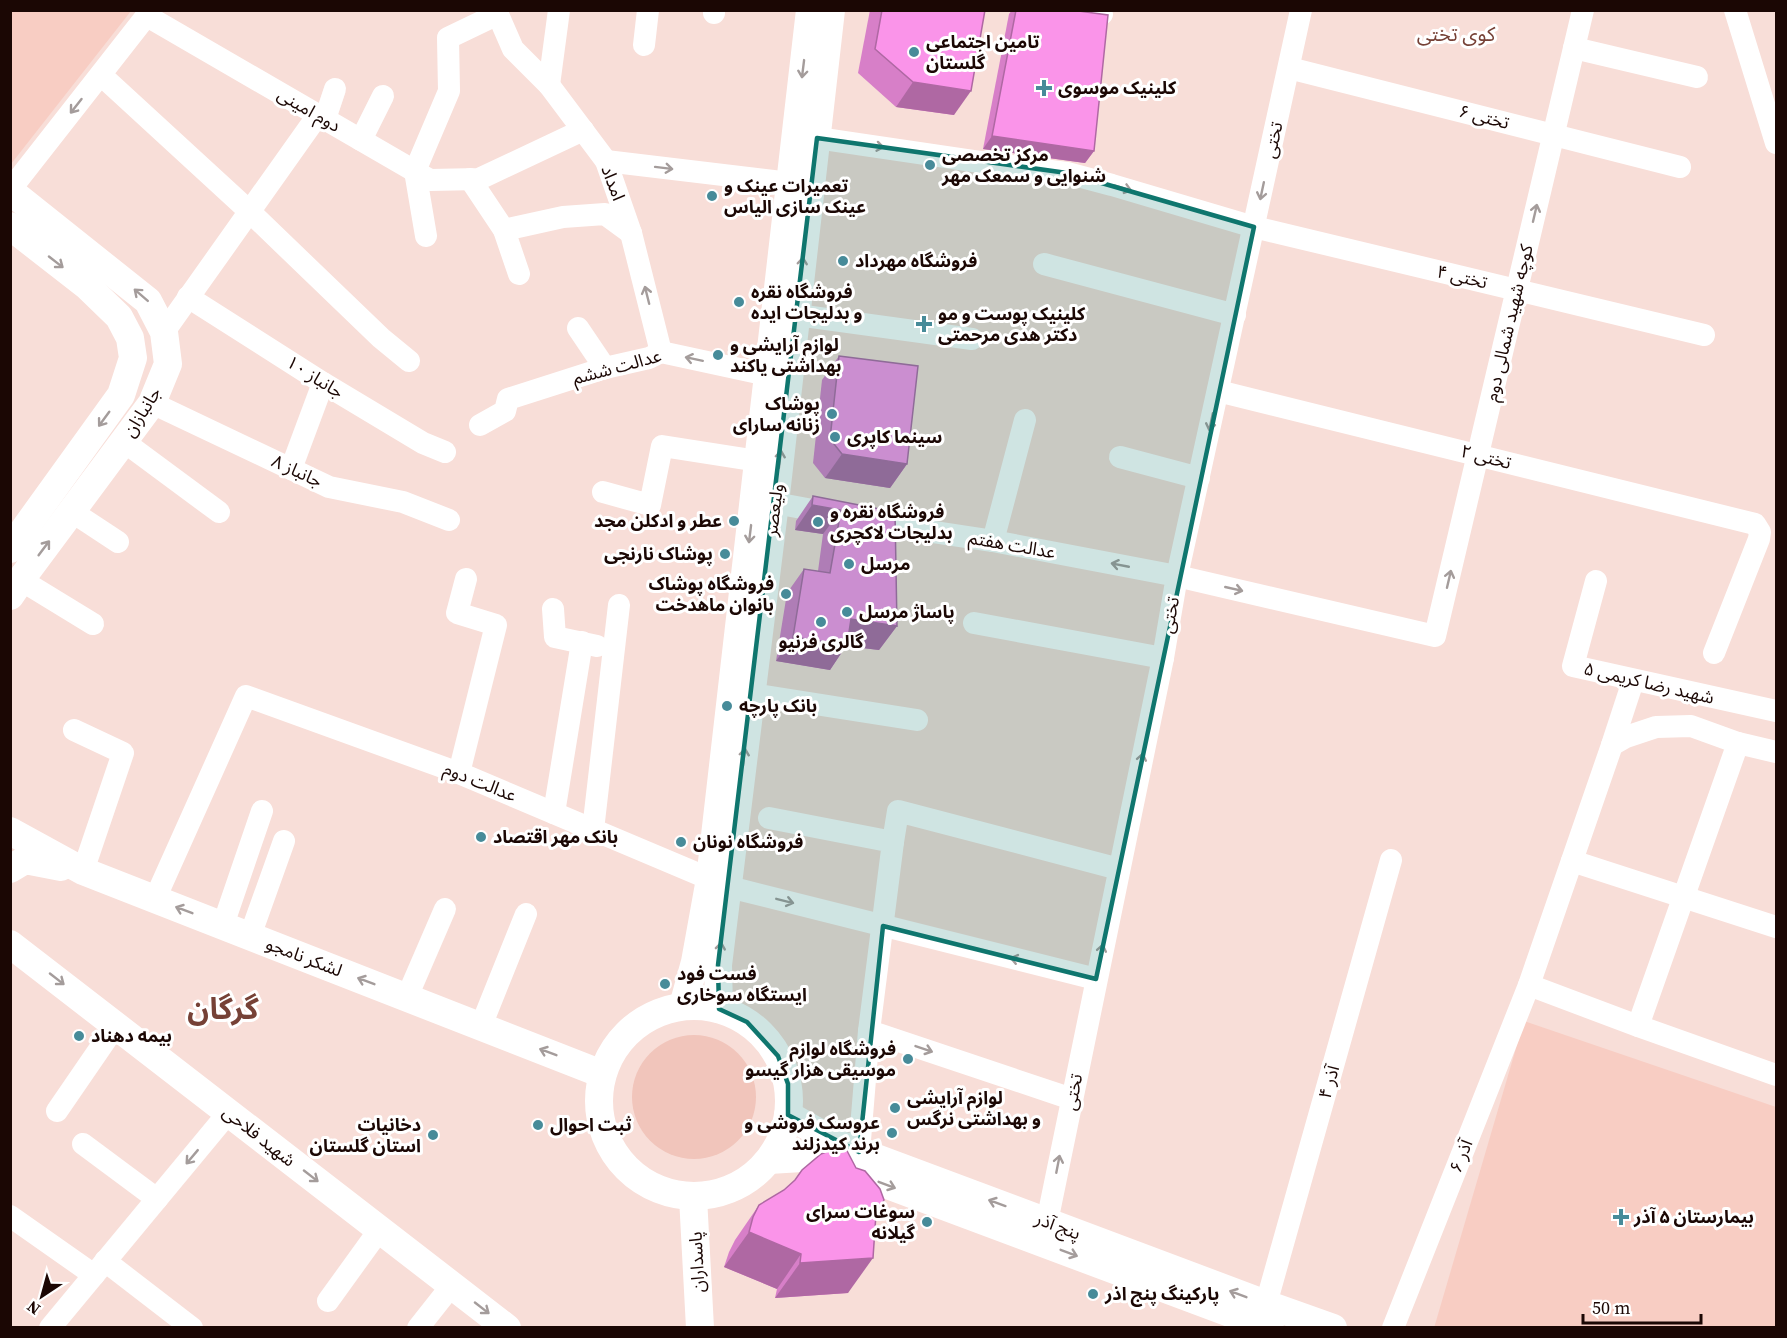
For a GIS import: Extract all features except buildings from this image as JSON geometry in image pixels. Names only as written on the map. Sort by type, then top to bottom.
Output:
[{"type":"main road","name":"ولیعصر","points":[[719,1009],[719,883],[758,461],[810,10]]},
{"type":"main road","name":"ولیعصر","points":[[683,1006],[719,883],[752,694],[831,10]]},
{"type":"main road","name":"جانبازان","points":[[10,191],[148,301],[164,332],[168,364],[152,403],[16,588]]},
{"type":"main road","name":"جانبازان","points":[[10,226],[87,286],[118,316],[130,338],[133,358],[121,395],[10,549]]},
{"type":"main road","name":"لشکر نامجو","points":[[10,831],[83,871],[594,1070]]},
{"type":"main road","points":[[10,869],[25,860],[83,871]]},
{"type":"main road","name":"شهید فلاحی","points":[[10,944],[506,1327]]},
{"type":"main road","points":[[696,1005],[719,1009],[747,1022],[759,1032],[778,1056],[788,1084],[789,1115],[785,1131],[770,1160],[748,1180],[693,1202],[647,1184],[634,1175],[612,1151],[603,1129],[598,1105],[599,1089],[594,1070],[637,1024],[659,1012],[696,1005]]},
{"type":"main road","name":"پنج آذر","points":[[789,1115],[839,1144],[1047,1222],[1268,1316],[1333,1328]]},
{"type":"main road","name":"پنج آذر","points":[[770,1160],[802,1158],[831,1164],[1224,1319],[1268,1316]]},
{"type":"main road","name":"پاسداران","points":[[693,1202],[700,1328]]},
{"type":"street","points":[[549,85],[559,10]]},
{"type":"street","points":[[644,45],[648,10]]},
{"type":"street","points":[[1064,10],[1102,14]]},
{"type":"street","name":"تختی","points":[[1047,1222],[1178,576],[1301,10]]},
{"type":"street","name":"کوچه شهید شمالی دوم","points":[[1436,636],[1583,10]]},
{"type":"street","points":[[1735,10],[1776,142]]},
{"type":"street","points":[[426,236],[415,171],[449,92],[448,38],[497,12]]},
{"type":"street","name":"امداد","points":[[497,12],[513,49],[549,85],[606,162],[631,233],[661,352]]},
{"type":"street","points":[[10,191],[149,13]]},
{"type":"street","name":"دوم امینی","points":[[149,13],[430,180],[474,179]]},
{"type":"street","points":[[1574,48],[1697,77]]},
{"type":"street","name":"تختی ۶","points":[[1289,68],[1680,167]]},
{"type":"street","points":[[101,75],[249,211],[381,338],[409,361]]},
{"type":"street","points":[[164,332],[249,211],[322,117],[335,89]]},
{"type":"street","points":[[361,140],[383,96]]},
{"type":"street","points":[[519,274],[504,230],[474,179],[583,130]]},
{"type":"street","name":"تختی ۴","points":[[817,138],[1066,173],[1254,227],[1704,335]]},
{"type":"street","points":[[606,162],[790,183]]},
{"type":"street","points":[[504,230],[563,217],[605,214],[631,233]]},
{"type":"street","points":[[1044,264],[1235,315]]},
{"type":"street","name":"۱۰ جانباز","points":[[188,297],[323,383],[423,443],[445,452]]},
{"type":"street","points":[[797,315],[972,339]]},
{"type":"street","points":[[578,328],[605,368]]},
{"type":"street","name":"عدالت ششم","points":[[480,424],[505,411],[508,399],[605,368],[649,358],[661,352],[768,375]]},
{"type":"street","points":[[291,469],[323,383]]},
{"type":"street","name":"تختی ۲","points":[[1218,391],[1755,524],[1760,532],[1759,539],[1714,653]]},
{"type":"street","name":"جانباز ۸","points":[[152,403],[329,486],[403,502],[449,520]]},
{"type":"street","points":[[993,541],[1025,420]]},
{"type":"street","points":[[123,441],[219,512]]},
{"type":"street","points":[[603,492],[650,505],[662,446],[758,461]]},
{"type":"street","points":[[1120,457],[1199,478]]},
{"type":"street","name":"عدالت هفتم","points":[[775,502],[1178,576],[1436,636]]},
{"type":"street","points":[[71,511],[118,542]]},
{"type":"street","points":[[459,773],[496,624],[457,613],[466,579]]},
{"type":"street","name":"شهید رضا کریمی ۵","points":[[1596,581],[1573,666],[1776,711]]},
{"type":"street","points":[[16,588],[93,624]]},
{"type":"street","points":[[593,830],[619,605]]},
{"type":"street","points":[[553,609],[555,637],[614,649]]},
{"type":"street","points":[[975,623],[1163,658]]},
{"type":"street","points":[[554,813],[582,642]]},
{"type":"street","name":"آذر ۶","points":[[1393,1328],[1529,985],[1633,681]]},
{"type":"street","points":[[752,694],[917,720]]},
{"type":"street","name":"عدالت دوم","points":[[155,899],[246,696],[459,773],[719,883],[1096,979]]},
{"type":"street","points":[[1612,745],[1626,736],[1656,727],[1691,726],[1738,743],[1776,752]]},
{"type":"street","points":[[74,730],[123,753],[83,871]]},
{"type":"street","points":[[1638,1026],[1738,743]]},
{"type":"street","points":[[223,925],[262,811]]},
{"type":"street","points":[[859,1152],[869,1031],[898,811],[1119,869]]},
{"type":"street","points":[[769,818],[893,842]]},
{"type":"street","points":[[250,936],[284,841]]},
{"type":"street","name":"آذر ۴","points":[[1268,1316],[1391,860]]},
{"type":"street","points":[[1572,861],[1776,927]]},
{"type":"street","points":[[407,997],[445,909]]},
{"type":"street","points":[[481,1026],[526,914]]},
{"type":"street","points":[[1529,985],[1776,1075]]},
{"type":"street","points":[[57,1111],[116,1025]]},
{"type":"street","points":[[869,1031],[1072,1099]]},
{"type":"street","points":[[50,1328],[229,1112]]},
{"type":"street","points":[[83,1144],[157,1199]]},
{"type":"street","points":[[10,1216],[100,1268],[192,1328]]},
{"type":"street","points":[[328,1301],[380,1229]]},
{"type":"street","points":[[418,1328],[452,1285]]},
{"type":"highlighted area","points":[[817,138],[1067,173],[1254,227],[1096,979],[883,926],[859,1152],[788,1115],[788,1084],[778,1056],[747,1022],[719,1009],[718,965]]},
{"type":"shaded area","points":[[10,11],[131,11],[11,164]]},
{"type":"shaded area","name":"بیمارستان ۵ آذر","points":[[1524,1021],[1776,1107],[1776,1327],[1434,1328]]},
{"type":"shaded area","points":[[694,1035],[718,1040],[738,1053],[751,1073],[756,1097],[751,1121],[738,1141],[718,1154],[694,1159],[670,1154],[650,1141],[637,1121],[632,1097],[637,1073],[650,1053],[670,1040]]},
{"type":"place","name":"تامین اجتماعی گلستان","points":[[914,52]]},
{"type":"place","name":"کلینیک موسوی","points":[[1044,88]]},
{"type":"place","name":"مرکز تخصصی شنوایی و سمعک مهر","points":[[930,165]]},
{"type":"place","name":"تعمیرات عینک و عینک سازی الیاس","points":[[712,196]]},
{"type":"place","name":"فروشگاه مهرداد","points":[[843,261]]},
{"type":"place","name":"فروشگاه نقره و بدلیجات ایده","points":[[739,302]]},
{"type":"place","name":"کلینیک پوست و مو دکتر هدی مرحمتی","points":[[924,324]]},
{"type":"place","name":"لوازم آرایشی و بهداشتی یاکند","points":[[718,355]]},
{"type":"place","name":"پوشاک زنانه سارای","points":[[832,414]]},
{"type":"place","name":"سینما کاپری","points":[[835,437]]},
{"type":"place","name":"عطر و ادکلن مجد","points":[[734,521]]},
{"type":"place","name":"فروشگاه نقره و بدلیجات لاکچری","points":[[818,522]]},
{"type":"place","name":"پوشاک نارنجی","points":[[725,554]]},
{"type":"place","name":"مرسل","points":[[849,564]]},
{"type":"place","name":"فروشگاه پوشاک بانوان ماهدخت","points":[[786,594]]},
{"type":"place","name":"پاساژ مرسل","points":[[847,612]]},
{"type":"place","name":"گالری فرنیو","points":[[821,622]]},
{"type":"place","name":"بانک پارچه","points":[[727,706]]},
{"type":"place","name":"بانک مهر اقتصاد","points":[[481,837]]},
{"type":"place","name":"فروشگاه نونان","points":[[681,842]]},
{"type":"place","name":"فست فود ایستگاه سوخاری","points":[[665,984]]},
{"type":"place","name":"بیمه دهناد","points":[[79,1036]]},
{"type":"place","name":"فروشگاه لوازم موسیقی هزار گیسو","points":[[908,1059]]},
{"type":"place","name":"لوازم آرایشی و بهداشتی نرگس","points":[[895,1108]]},
{"type":"place","name":"ثبت احوال","points":[[538,1125]]},
{"type":"place","name":"عروسک فروشی و برند کیدزلند","points":[[892,1133]]},
{"type":"place","name":"دخانیات استان گلستان","points":[[433,1135]]},
{"type":"place","name":"بیمارستان ۵ آذر","points":[[1621,1217]]},
{"type":"place","name":"سوغات سرای گیلانه","points":[[927,1222]]},
{"type":"place","name":"پارکینگ پنج اذر","points":[[1093,1294]]},
{"type":"district","name":"کوی تختی","points":[[1456,34]]},
{"type":"district","name":"گرگان","points":[[223,1009]]}]
